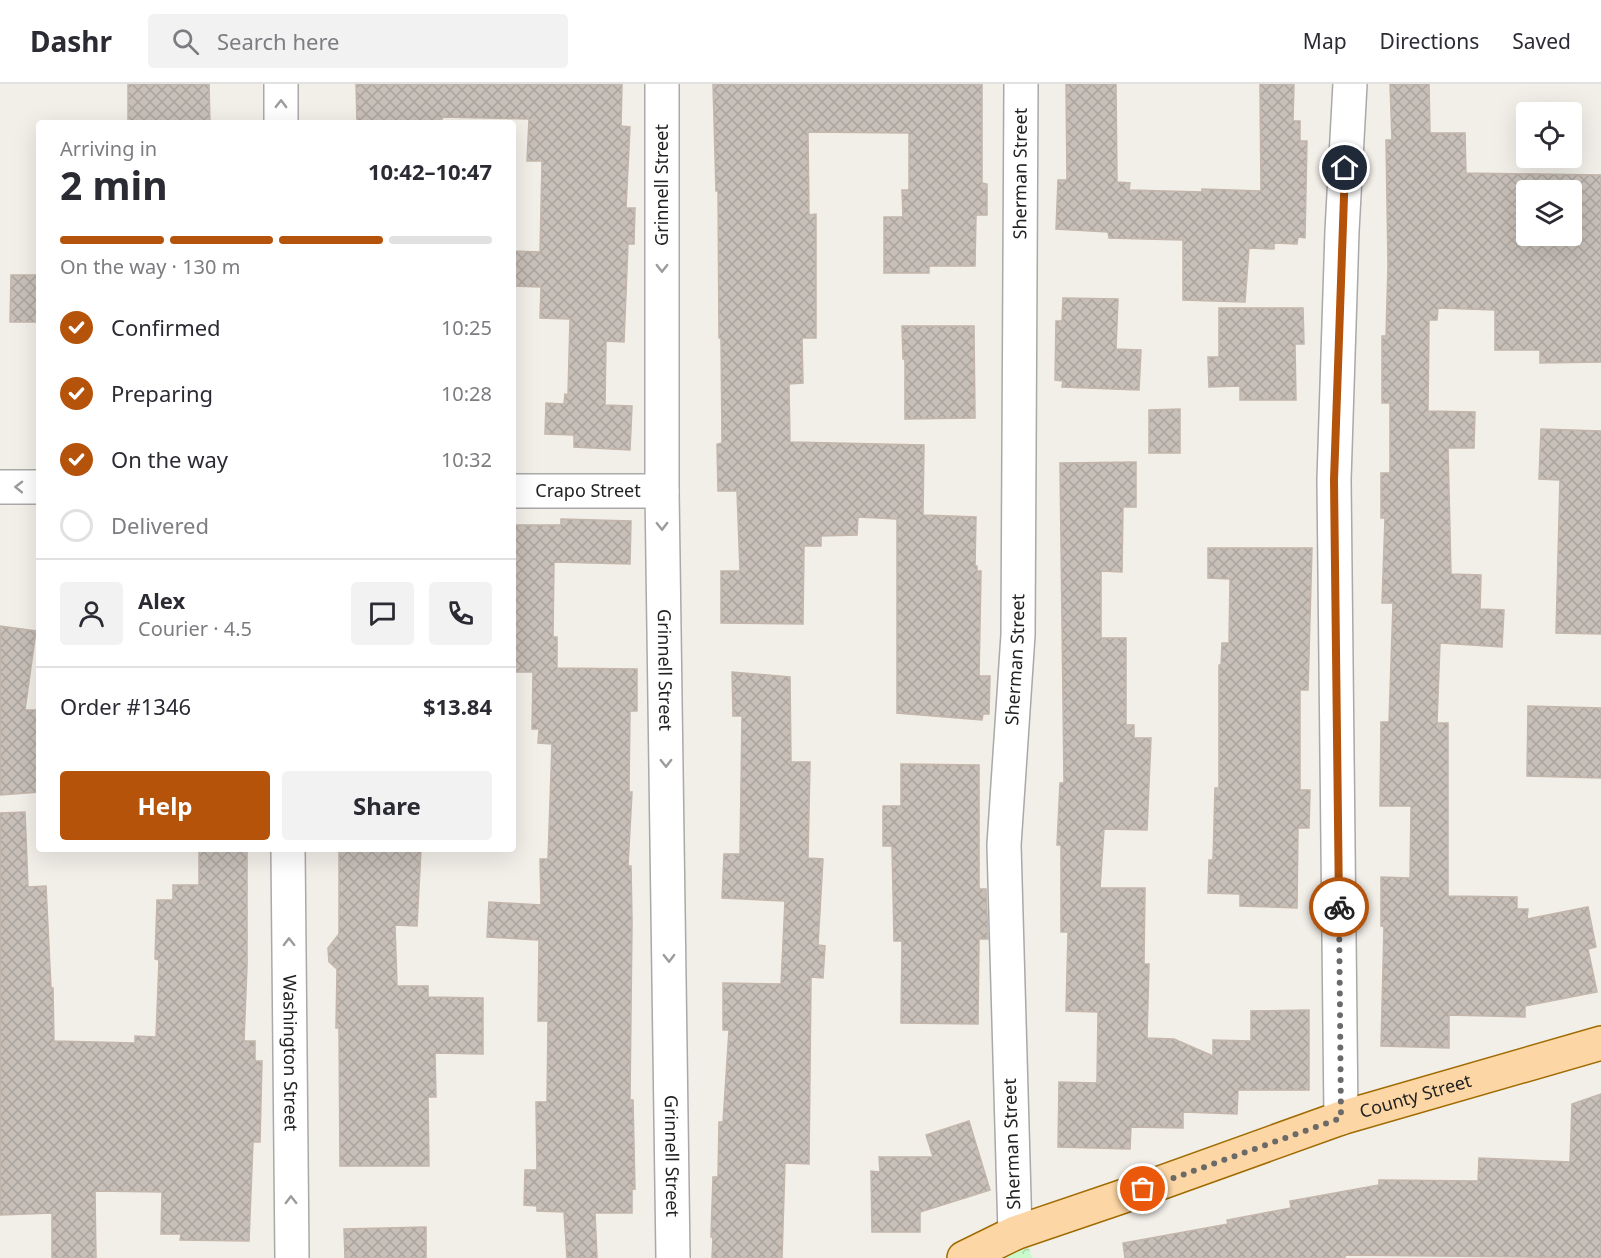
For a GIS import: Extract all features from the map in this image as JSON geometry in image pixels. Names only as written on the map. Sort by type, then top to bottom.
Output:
[{"type":"main road","name":"County Street","points":[[964,1258],[1014,1233],[1341,1118],[1601,1043]]},
{"type":"street","points":[[280,120],[281,84]]},
{"type":"street","name":"Grinnell Street","points":[[662,84],[662,491],[673,1258]]},
{"type":"street","name":"Sherman Street","points":[[1014,1233],[1004,845],[1018,635],[1021,84]]},
{"type":"street","points":[[1341,1118],[1334,480],[1342,231],[1350,84]]},
{"type":"street","points":[[0,487],[36,487]]},
{"type":"street","name":"Crapo Street","points":[[516,491],[662,491]]},
{"type":"street","name":"Washington Street","points":[[288,852],[292,1258]]},
{"type":"green space","points":[[1027,1241],[1032,1258],[994,1258]]},
{"type":"building","points":[[128,84],[209,84],[210,120],[128,120]]},
{"type":"building","points":[[356,84],[622,84],[621,126],[630,127],[626,208],[635,208],[634,244],[628,244],[624,342],[606,341],[605,405],[632,406],[630,450],[574,447],[574,435],[545,434],[546,403],[564,404],[565,394],[568,395],[570,319],[540,318],[541,287],[516,286],[516,251],[540,252],[542,161],[527,161],[529,119],[442,117],[442,120],[357,120]]},
{"type":"building","points":[[713,84],[982,84],[982,183],[987,184],[987,215],[976,215],[975,266],[929,266],[929,273],[884,273],[884,217],[903,217],[902,190],[909,190],[909,133],[808,132],[809,215],[816,214],[816,338],[802,338],[803,383],[789,384],[790,442],[924,445],[923,515],[976,517],[975,566],[977,566],[977,571],[981,571],[979,676],[990,676],[989,714],[983,714],[982,720],[897,713],[897,519],[858,517],[857,535],[821,536],[821,546],[804,546],[803,624],[721,623],[721,571],[740,571],[737,491],[718,491],[717,444],[722,443],[721,338],[719,338],[718,191],[716,191]]},
{"type":"building","points":[[1066,84],[1116,84],[1117,182],[1130,183],[1129,190],[1202,192],[1202,189],[1261,191],[1260,84],[1294,84],[1293,121],[1300,121],[1300,141],[1307,141],[1305,238],[1298,237],[1297,244],[1274,243],[1274,249],[1249,248],[1245,302],[1183,300],[1183,240],[1109,238],[1108,232],[1056,229],[1058,180],[1067,180]]},
{"type":"building","points":[[1390,84],[1429,84],[1430,133],[1465,133],[1466,173],[1601,175],[1601,362],[1540,363],[1540,350],[1495,350],[1495,310],[1438,308],[1437,320],[1429,320],[1428,411],[1475,412],[1474,448],[1448,448],[1451,574],[1481,575],[1480,609],[1504,610],[1502,647],[1440,643],[1437,723],[1448,723],[1448,896],[1517,897],[1517,909],[1528,909],[1527,919],[1588,907],[1596,947],[1588,949],[1597,992],[1525,1006],[1525,1017],[1449,1015],[1449,1048],[1381,1046],[1384,927],[1381,926],[1381,877],[1410,878],[1411,806],[1380,806],[1381,722],[1389,722],[1393,603],[1382,603],[1385,518],[1381,518],[1381,473],[1390,473],[1390,403],[1382,403],[1382,336],[1386,336],[1388,265],[1386,140],[1392,140]]},
{"type":"building","points":[[11,275],[36,275],[36,322],[10,322]]},
{"type":"building","points":[[1063,298],[1118,299],[1116,349],[1141,350],[1139,390],[1062,387],[1063,381],[1055,380],[1056,321],[1062,321]]},
{"type":"building","points":[[1219,308],[1303,308],[1304,344],[1295,344],[1296,400],[1240,400],[1240,386],[1209,387],[1208,357],[1219,357]]},
{"type":"building","points":[[902,326],[974,326],[975,418],[905,419],[905,359],[903,359]]},
{"type":"building","points":[[1180,409],[1180,453],[1149,453],[1149,410]]},
{"type":"building","points":[[1541,429],[1601,431],[1601,634],[1556,633],[1560,480],[1539,479]]},
{"type":"building","points":[[1136,462],[1136,507],[1123,507],[1122,572],[1101,571],[1101,638],[1126,638],[1126,725],[1134,725],[1134,738],[1151,738],[1147,830],[1104,829],[1100,888],[1145,888],[1144,964],[1149,964],[1147,1038],[1174,1039],[1213,1056],[1213,1040],[1251,1041],[1251,1011],[1309,1010],[1309,1090],[1238,1090],[1237,1114],[1183,1112],[1183,1128],[1131,1127],[1130,1149],[1058,1147],[1059,1082],[1097,1083],[1098,1012],[1066,1011],[1068,932],[1061,932],[1061,845],[1057,845],[1060,783],[1064,783],[1060,463]]},
{"type":"building","points":[[561,519],[631,521],[630,564],[554,562],[553,637],[557,637],[557,668],[637,669],[637,711],[630,711],[629,792],[632,792],[628,866],[631,866],[632,922],[630,1100],[633,1100],[635,1189],[632,1188],[632,1213],[595,1213],[597,1258],[567,1258],[564,1212],[537,1211],[537,1206],[524,1205],[525,1170],[537,1170],[536,1102],[547,1102],[548,1021],[538,1021],[539,940],[487,937],[489,902],[541,905],[540,859],[548,859],[552,744],[538,743],[539,729],[532,729],[533,672],[516,672],[516,525],[561,525]]},
{"type":"building","points":[[1208,548],[1312,548],[1308,690],[1300,690],[1300,790],[1310,790],[1309,828],[1298,828],[1297,908],[1240,906],[1240,894],[1208,893],[1209,860],[1213,860],[1215,788],[1219,788],[1219,665],[1221,665],[1222,643],[1229,643],[1230,579],[1208,578]]},
{"type":"building","points":[[0,626],[36,631],[25,710],[36,710],[36,792],[0,795]]},
{"type":"building","points":[[732,672],[790,677],[791,762],[810,762],[808,858],[823,859],[818,945],[825,946],[823,978],[811,977],[809,1164],[785,1163],[782,1258],[712,1258],[713,1177],[718,1177],[719,1122],[723,1122],[729,1030],[723,1030],[723,983],[781,984],[785,901],[722,898],[724,854],[740,854],[742,716],[733,716]]},
{"type":"building","points":[[1528,706],[1601,708],[1601,778],[1527,776]]},
{"type":"building","points":[[901,764],[979,765],[979,889],[986,889],[988,939],[979,939],[978,1024],[901,1023],[902,941],[894,941],[892,846],[883,846],[883,806],[901,806]]},
{"type":"building","points":[[25,812],[28,887],[46,886],[54,1041],[135,1043],[135,1036],[156,1037],[159,960],[155,959],[157,900],[173,900],[173,885],[199,885],[199,852],[247,852],[247,966],[244,1041],[255,1041],[255,1061],[262,1061],[260,1142],[253,1142],[249,1241],[180,1240],[181,1234],[161,1234],[162,1192],[95,1191],[96,1258],[52,1258],[52,1213],[0,1215],[0,813]]},
{"type":"building","points":[[339,852],[421,852],[417,926],[395,925],[397,986],[428,986],[428,997],[483,998],[483,1054],[435,1053],[436,1097],[428,1097],[429,1166],[340,1166],[339,1028],[336,1028],[337,969],[329,962],[328,948],[339,934]]},
{"type":"building","points":[[1601,1094],[1601,1258],[1345,1255],[1345,1258],[1125,1258],[1123,1243],[1228,1224],[1227,1220],[1291,1208],[1290,1201],[1379,1185],[1379,1180],[1478,1181],[1479,1158],[1570,1162],[1572,1104]]},
{"type":"building","points":[[969,1121],[990,1190],[920,1212],[920,1232],[872,1232],[871,1171],[880,1172],[879,1157],[933,1157],[926,1135]]},
{"type":"building","points":[[426,1227],[426,1258],[345,1258],[344,1229]]},
{"type":"way so far","points":[[1143,1189],[1341,1118],[1339,907]]},
{"type":"route","points":[[1339,907],[1334,480],[1345,168]]}]
